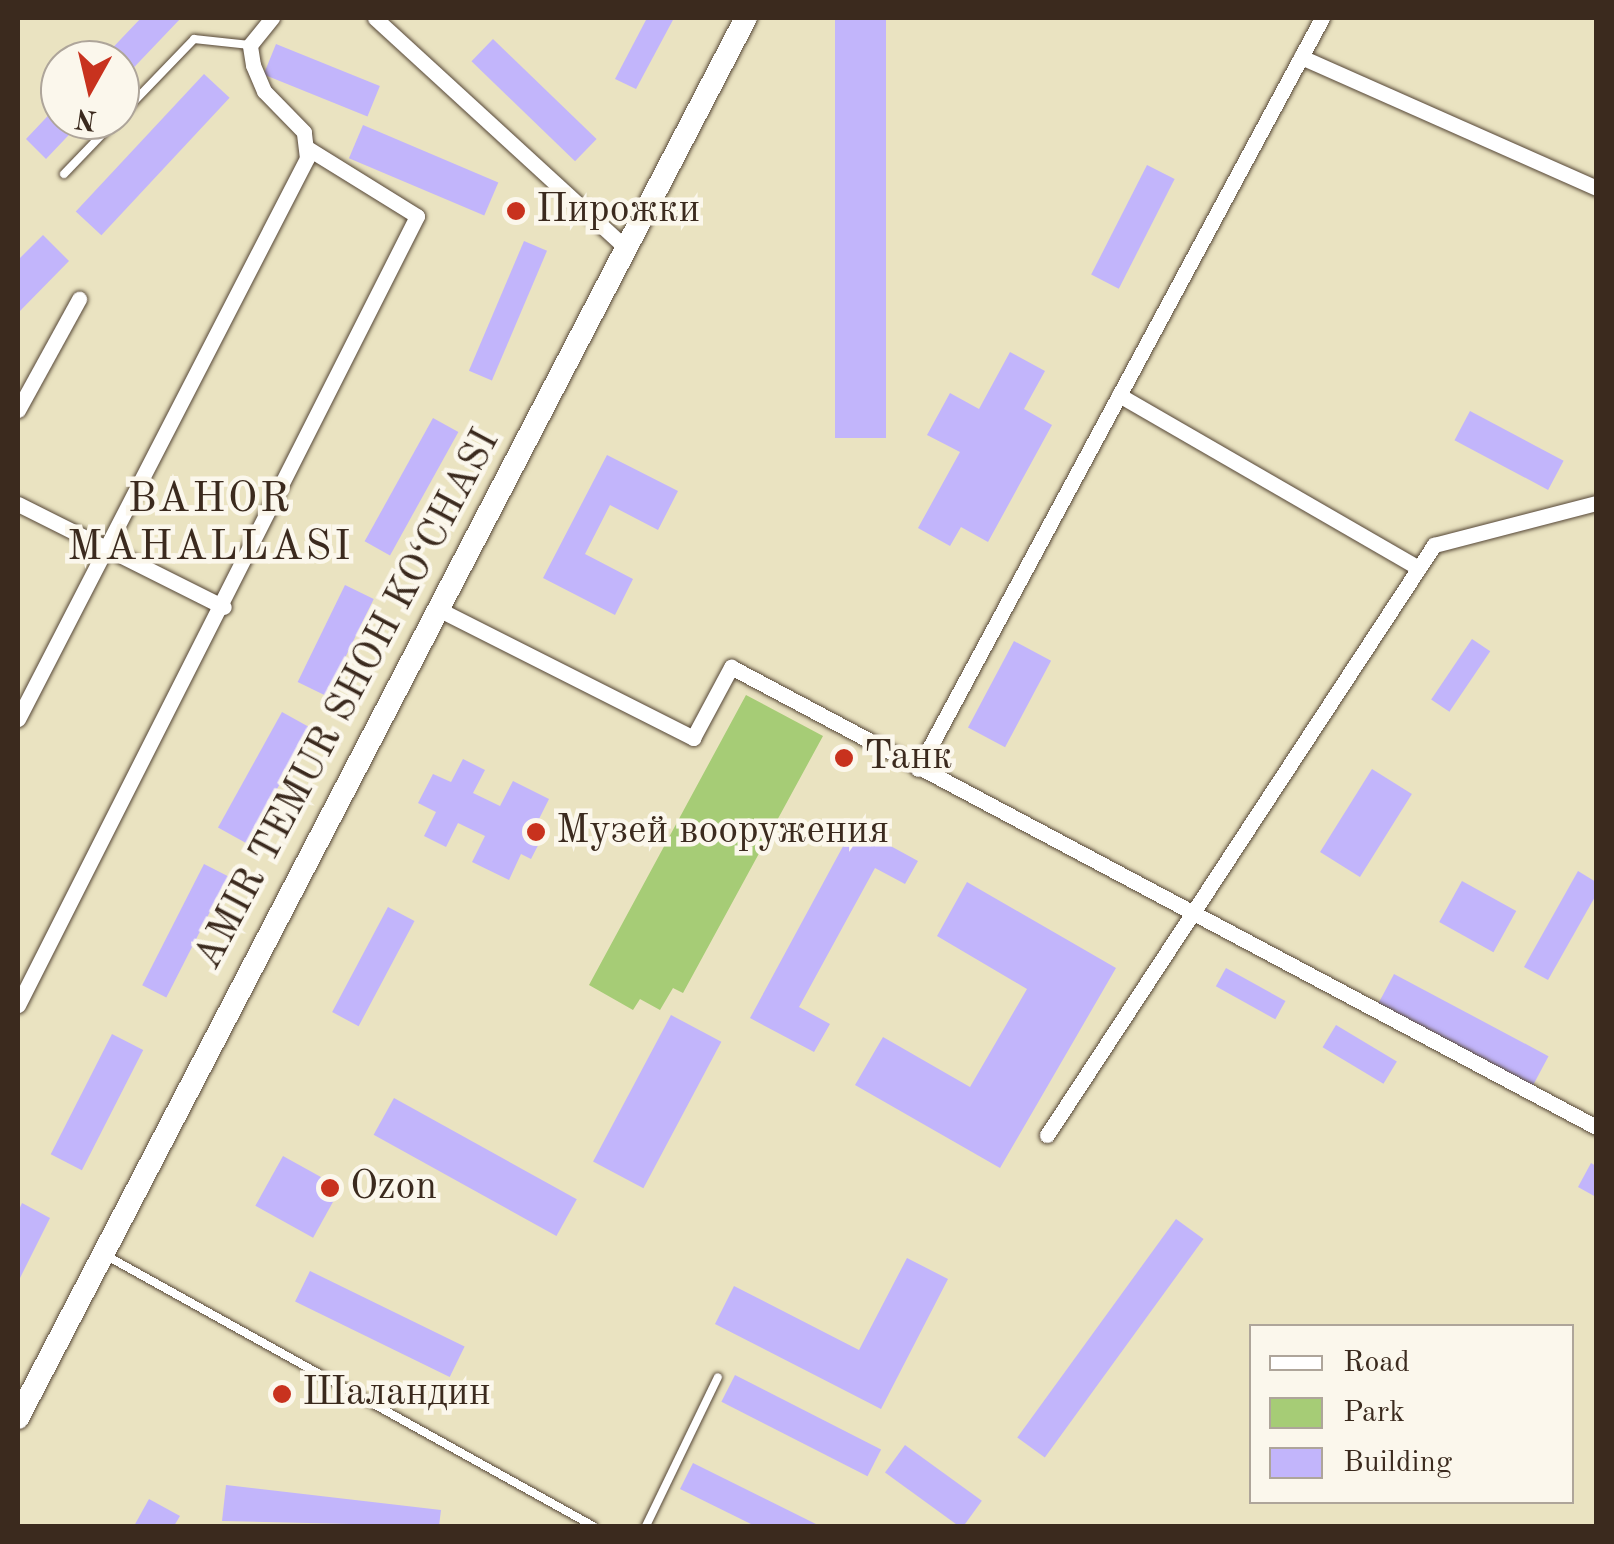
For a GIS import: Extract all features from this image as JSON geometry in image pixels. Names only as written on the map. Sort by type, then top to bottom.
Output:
[{"type":"main road","name":"AMIR TEMUR SHOH KO‘CHASI","points":[[18,1418],[24,1391],[102,1254],[746,18]]},
{"type":"street","points":[[18,1005],[224,607],[418,216],[309,149],[304,132],[264,90],[250,46],[272,18]]},
{"type":"street","points":[[375,18],[624,246]]},
{"type":"street","points":[[918,769],[1322,18]]},
{"type":"street","points":[[1301,56],[1596,188]]},
{"type":"street","points":[[18,719],[309,149]]},
{"type":"street","points":[[18,410],[79,299]]},
{"type":"street","points":[[1119,395],[1419,568]]},
{"type":"street","points":[[1046,1135],[1189,910],[1434,545],[1596,503]]},
{"type":"street","points":[[18,504],[224,607]]},
{"type":"street","points":[[440,610],[694,738],[731,666],[1596,1127]]},
{"type":"lane","points":[[140,95],[194,39],[250,46]]},
{"type":"lane","points":[[64,174],[97,140]]},
{"type":"lane","points":[[102,1254],[593,1526]]},
{"type":"lane","points":[[646,1526],[718,1377]]},
{"type":"green space","points":[[746,695],[823,736],[683,993],[673,988],[660,1010],[640,999],[633,1010],[589,985]]},
{"type":"building","points":[[141,18],[181,18],[140,61],[140,40],[120,40]]},
{"type":"building","points":[[647,18],[674,18],[636,89],[615,79]]},
{"type":"building","points":[[835,18],[886,18],[886,438],[835,438]]},
{"type":"building","points":[[493,39],[597,139],[575,161],[471,61]]},
{"type":"building","points":[[276,44],[380,86],[367,117],[264,75]]},
{"type":"building","points":[[204,74],[230,98],[101,235],[76,211]]},
{"type":"building","points":[[40,124],[40,140],[64,140],[46,159],[26,139]]},
{"type":"building","points":[[363,125],[498,182],[484,216],[349,158]]},
{"type":"building","points":[[1147,165],[1175,179],[1119,289],[1091,275]]},
{"type":"building","points":[[43,235],[69,261],[18,313],[18,260]]},
{"type":"building","points":[[524,241],[547,251],[492,381],[469,371]]},
{"type":"building","points":[[1010,352],[1045,371],[1024,409],[1052,425],[988,542],[961,527],[950,546],[918,528],[960,452],[927,435],[950,393],[979,409]]},
{"type":"building","points":[[1470,411],[1564,461],[1548,490],[1455,440]]},
{"type":"building","points":[[433,418],[458,432],[390,555],[365,541]]},
{"type":"building","points":[[607,455],[678,491],[658,530],[610,505],[585,554],[633,579],[615,615],[543,578]]},
{"type":"building","points":[[345,585],[374,599],[326,696],[298,682]]},
{"type":"building","points":[[1472,639],[1490,651],[1449,712],[1431,700]]},
{"type":"building","points":[[1014,641],[1051,661],[1005,747],[968,728]]},
{"type":"building","points":[[282,712],[311,728],[247,843],[218,827]]},
{"type":"building","points":[[463,759],[485,770],[473,793],[500,806],[513,781],[549,799],[536,825],[546,830],[531,859],[521,854],[509,880],[472,862],[485,836],[458,823],[446,847],[424,836],[436,812],[418,803],[433,774],[451,782]]},
{"type":"building","points":[[1372,769],[1412,794],[1360,877],[1320,852]]},
{"type":"building","points":[[854,826],[918,861],[905,884],[875,868],[799,1007],[830,1024],[814,1052],[750,1018]]},
{"type":"building","points":[[204,864],[228,876],[166,997],[142,985]]},
{"type":"building","points":[[1578,871],[1596,882],[1596,895],[1548,980],[1524,967]]},
{"type":"building","points":[[1462,881],[1516,911],[1493,952],[1439,922]]},
{"type":"building","points":[[967,882],[1116,968],[1000,1168],[855,1085],[883,1037],[970,1087],[1027,989],[937,936]]},
{"type":"building","points":[[388,907],[414,921],[359,1026],[332,1012]]},
{"type":"building","points":[[1226,968],[1285,1001],[1275,1019],[1216,986]]},
{"type":"building","points":[[1394,974],[1549,1056],[1532,1087],[1378,1005]]},
{"type":"building","points":[[671,1015],[721,1042],[643,1188],[593,1162]]},
{"type":"building","points":[[1336,1025],[1397,1062],[1383,1084],[1323,1047]]},
{"type":"building","points":[[112,1034],[143,1050],[82,1170],[51,1154]]},
{"type":"building","points":[[394,1098],[577,1199],[556,1236],[374,1135]]},
{"type":"building","points":[[283,1156],[341,1188],[313,1238],[255,1206]]},
{"type":"building","points":[[1591,1163],[1596,1166],[1596,1197],[1578,1187]]},
{"type":"building","points":[[22,1203],[50,1218],[18,1282],[18,1212]]},
{"type":"building","points":[[1176,1219],[1204,1239],[1045,1457],[1017,1437]]},
{"type":"building","points":[[907,1258],[948,1279],[881,1409],[715,1324],[734,1286],[859,1350]]},
{"type":"building","points":[[310,1271],[465,1346],[450,1377],[295,1302]]},
{"type":"building","points":[[735,1375],[881,1449],[868,1476],[721,1402]]},
{"type":"building","points":[[905,1445],[982,1501],[964,1526],[959,1526],[885,1473]]},
{"type":"building","points":[[693,1463],[820,1526],[755,1526],[680,1489]]},
{"type":"building","points":[[226,1485],[441,1510],[439,1526],[222,1521]]},
{"type":"building","points":[[149,1499],[180,1516],[174,1526],[134,1526]]},
{"type":"place","name":"Пирожки","points":[[516,211]]},
{"type":"place","name":"Танк","points":[[844,758]]},
{"type":"place","name":"Музей вооружения","points":[[536,832]]},
{"type":"place","name":"Ozon","points":[[330,1188]]},
{"type":"place","name":"Шаландин","points":[[282,1394]]},
{"type":"district","name":"BAHOR MAHALLASI","points":[[210,524]]}]
